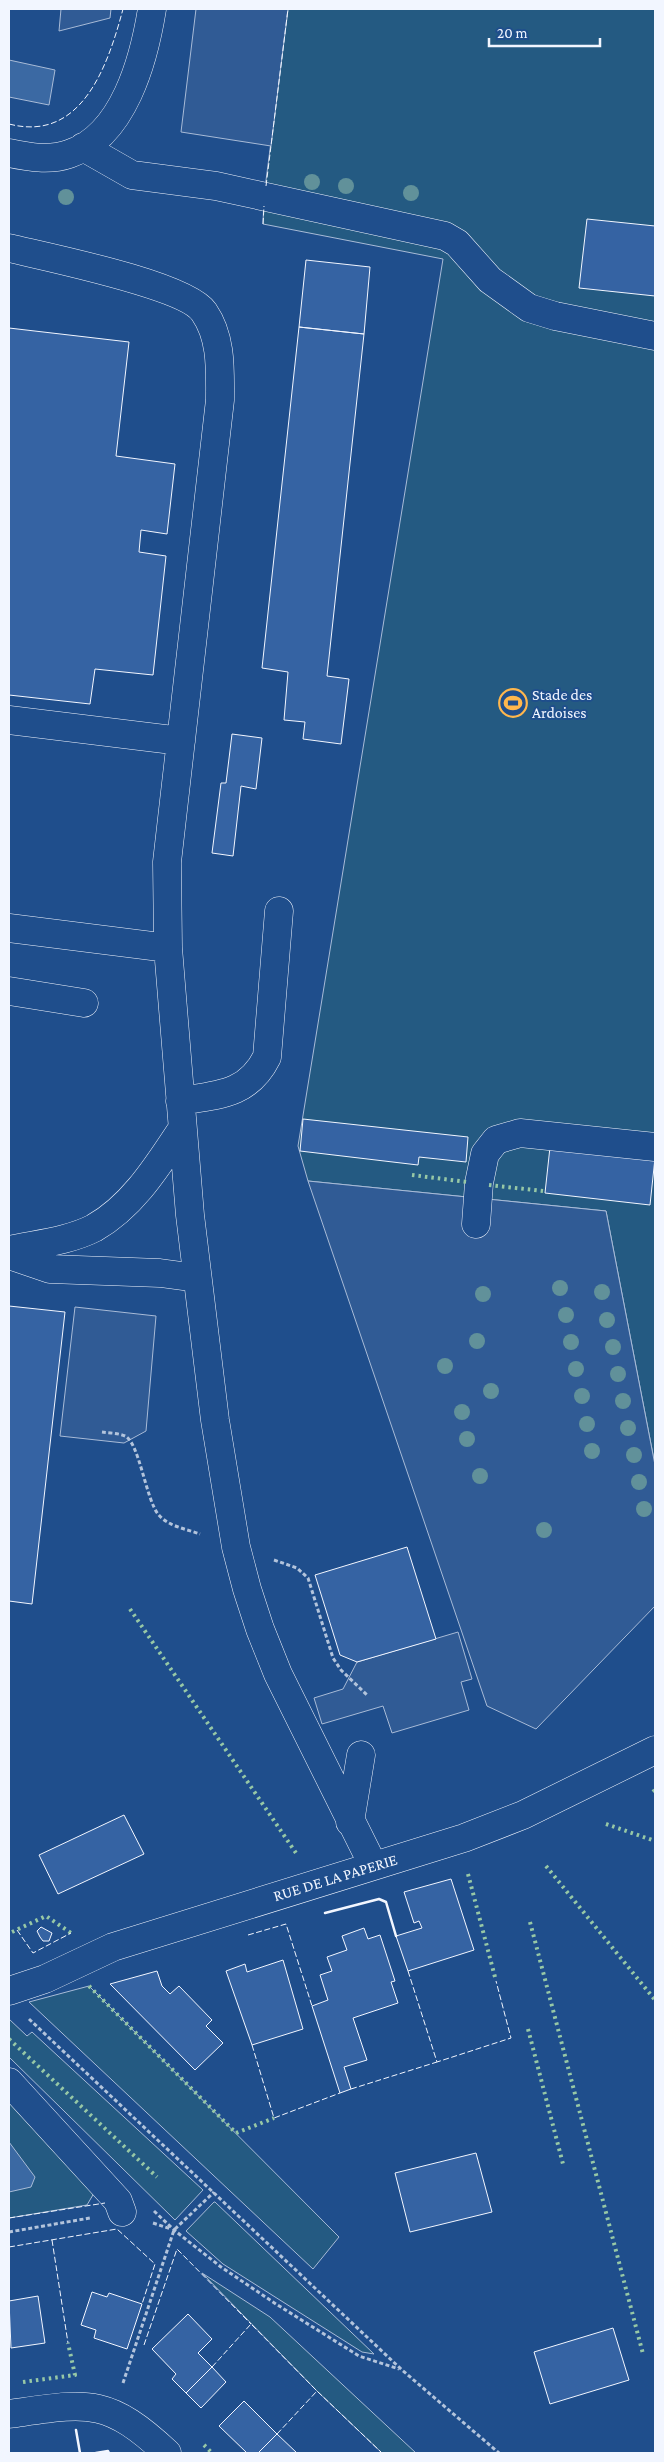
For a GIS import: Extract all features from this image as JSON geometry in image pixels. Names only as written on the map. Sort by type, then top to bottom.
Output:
[{"type":"street","points":[[9,153],[32,158],[51,158],[69,154],[90,142],[124,103],[135,80],[147,37],[152,9]]},
{"type":"street","points":[[90,142],[132,175],[226,188],[446,236],[457,243],[490,280],[529,308],[555,316],[655,336]]},
{"type":"street","points":[[9,248],[155,285],[182,296],[203,310],[215,330],[220,363],[220,400],[167,862],[168,948],[182,1129],[197,1278],[221,1455],[236,1547],[247,1589],[278,1674],[372,1865]]},
{"type":"street","points":[[9,720],[181,741]]},
{"type":"street","points":[[180,1101],[229,1092],[244,1085],[259,1073],[267,1057],[279,911]]},
{"type":"street","points":[[9,928],[168,948]]},
{"type":"street","points":[[9,991],[84,1003]]},
{"type":"street","points":[[9,1250],[72,1236],[93,1228],[109,1218],[150,1176],[182,1129]]},
{"type":"street","points":[[476,1224],[479,1183],[485,1154],[490,1146],[501,1137],[520,1133],[655,1147]]},
{"type":"street","points":[[9,1255],[50,1269],[160,1273],[197,1278]]},
{"type":"street","name":"RUE DE LA PAPERIE","points":[[9,1991],[45,1979],[113,1947],[464,1838],[523,1815],[655,1750]]},
{"type":"street","points":[[350,1822],[361,1754]]},
{"type":"street","points":[[9,2082],[118,2201],[122,2212]]},
{"type":"street","points":[[9,2414],[74,2406],[110,2411],[128,2420],[167,2453]]},
{"type":"path","points":[[37,2027],[402,2370],[498,2453]]},
{"type":"path","points":[[110,2411],[128,2374],[174,2230],[214,2192]]},
{"type":"path","points":[[174,2230],[220,2267],[359,2356],[402,2370]]},
{"type":"shaded area","points":[[61,9],[111,9],[110,18],[59,31]]},
{"type":"shaded area","points":[[196,9],[288,9],[271,146],[181,132]]},
{"type":"shaded area","name":"Stade des Ardoises","points":[[288,9],[655,9],[655,1465],[606,1211],[308,1181],[298,1146],[443,259],[263,224],[264,196]]},
{"type":"shaded area","points":[[9,60],[55,70],[49,105],[9,97]]},
{"type":"shaded area","points":[[308,1181],[606,1211],[655,1465],[655,1606],[536,1729],[487,1706]]},
{"type":"shaded area","points":[[75,1307],[156,1316],[146,1431],[124,1443],[60,1436]]},
{"type":"shaded area","points":[[458,1632],[472,1679],[461,1682],[469,1710],[392,1733],[383,1706],[322,1724],[314,1698],[343,1689],[357,1662]]},
{"type":"shaded area","points":[[89,1986],[339,2237],[313,2269],[29,2002]]},
{"type":"shaded area","points":[[9,2019],[27,2036],[32,2032],[203,2190],[175,2220],[9,2057]]},
{"type":"shaded area","points":[[9,2094],[97,2188],[87,2205],[9,2218]]},
{"type":"shaded area","points":[[9,2142],[35,2177],[31,2187],[9,2192]]},
{"type":"shaded area","points":[[214,2202],[374,2354],[362,2352],[223,2264],[186,2231]]},
{"type":"shaded area","points":[[202,2273],[270,2317],[416,2453],[382,2453],[317,2391]]},
{"type":"building","points":[[587,219],[655,226],[655,296],[579,288]]},
{"type":"building","points":[[306,260],[370,267],[364,334],[299,327]]},
{"type":"building","points":[[299,327],[364,334],[327,676],[349,679],[341,744],[303,739],[305,722],[284,720],[288,672],[262,668]]},
{"type":"building","points":[[9,328],[129,342],[116,456],[175,464],[167,534],[141,530],[139,552],[166,556],[153,675],[95,669],[90,704],[9,695]]},
{"type":"building","points":[[232,734],[262,738],[256,789],[241,786],[233,856],[212,853],[221,783],[226,783]]},
{"type":"building","points":[[303,1119],[468,1137],[466,1162],[419,1157],[418,1165],[300,1151]]},
{"type":"building","points":[[550,1147],[655,1158],[650,1205],[545,1193]]},
{"type":"building","points":[[9,1306],[65,1312],[32,1604],[9,1601]]},
{"type":"building","points":[[407,1547],[436,1639],[357,1662],[340,1655],[315,1575]]},
{"type":"building","points":[[124,1815],[144,1854],[58,1894],[39,1855]]},
{"type":"building","points":[[451,1879],[474,1950],[408,1971],[396,1936],[422,1928],[419,1921],[414,1923],[404,1892]]},
{"type":"building","points":[[41,1927],[52,1933],[49,1941],[43,1941],[40,1937],[37,1931]]},
{"type":"building","points":[[364,1928],[368,1939],[380,1935],[395,1981],[391,1982],[398,2003],[353,2018],[367,2060],[344,2067],[351,2089],[340,2093],[312,2006],[328,2000],[320,1975],[332,1971],[327,1957],[347,1950],[342,1936]]},
{"type":"building","points":[[283,1960],[303,2029],[252,2045],[226,1971],[245,1964],[247,1972]]},
{"type":"building","points":[[157,1971],[162,1986],[170,1994],[179,1986],[212,2020],[206,2026],[223,2043],[195,2070],[110,1984]]},
{"type":"building","points":[[476,2153],[492,2212],[410,2232],[395,2173]]},
{"type":"building","points":[[92,2292],[107,2297],[109,2293],[142,2304],[127,2349],[94,2338],[96,2330],[81,2325]]},
{"type":"building","points":[[38,2296],[45,2343],[11,2348],[9,2301]]},
{"type":"building","points":[[188,2314],[212,2339],[198,2353],[212,2367],[186,2393],[172,2379],[176,2374],[152,2349]]},
{"type":"building","points":[[613,2328],[629,2380],[550,2404],[534,2352]]},
{"type":"building","points":[[212,2367],[226,2382],[201,2408],[186,2393]]},
{"type":"building","points":[[244,2401],[277,2434],[258,2453],[247,2453],[219,2426]]},
{"type":"building","points":[[277,2434],[297,2453],[258,2453]]},
{"type":"hedge","points":[[412,1175],[467,1182]]},
{"type":"hedge","points":[[489,1185],[543,1191]]},
{"type":"hedge","points":[[130,1609],[298,1856]]},
{"type":"hedge","points":[[606,1824],[655,1841]]},
{"type":"hedge","points":[[546,1866],[655,2000]]},
{"type":"hedge","points":[[468,1874],[496,1981]]},
{"type":"hedge","points":[[12,1932],[46,1916],[71,1933]]},
{"type":"hedge","points":[[530,1922],[643,2354]]},
{"type":"hedge","points":[[89,1986],[236,2133],[274,2118]]},
{"type":"hedge","points":[[528,2029],[563,2164]]},
{"type":"hedge","points":[[9,2039],[157,2177]]},
{"type":"hedge","points":[[23,2382],[75,2375],[68,2343]]},
{"type":"hedge","points":[[204,2445],[212,2453]]},
{"type":"fence","points":[[9,124],[34,127],[56,122],[73,111],[88,95],[100,75],[117,31],[123,9]]},
{"type":"fence","points":[[266,186],[288,9]]},
{"type":"fence","points":[[263,224],[264,206]]},
{"type":"fence","points":[[248,1935],[286,1924],[312,2006]]},
{"type":"fence","points":[[17,1930],[33,1953],[71,1933]]},
{"type":"fence","points":[[408,1971],[437,2062],[511,2038],[496,1981]]},
{"type":"fence","points":[[252,2045],[274,2118],[340,2093]]},
{"type":"fence","points":[[351,2089],[437,2062]]},
{"type":"fence","points":[[9,2218],[105,2203]]},
{"type":"fence","points":[[9,2247],[117,2229],[155,2264],[142,2304]]},
{"type":"fence","points":[[52,2240],[68,2343]]},
{"type":"fence","points":[[144,2345],[177,2249],[251,2324]]},
{"type":"fence","points":[[212,2367],[251,2324],[317,2391]]},
{"type":"fence","points":[[277,2434],[317,2391],[382,2453]]},
{"type":"wall","points":[[325,1913],[379,1899],[386,1902],[396,1936]]},
{"type":"wall","points":[[76,2430],[80,2453]]},
{"type":"wall","points":[[96,2453],[108,2451],[109,2453]]},
{"type":"place","name":"Stade des Ardoises","points":[[513,703]]}]
